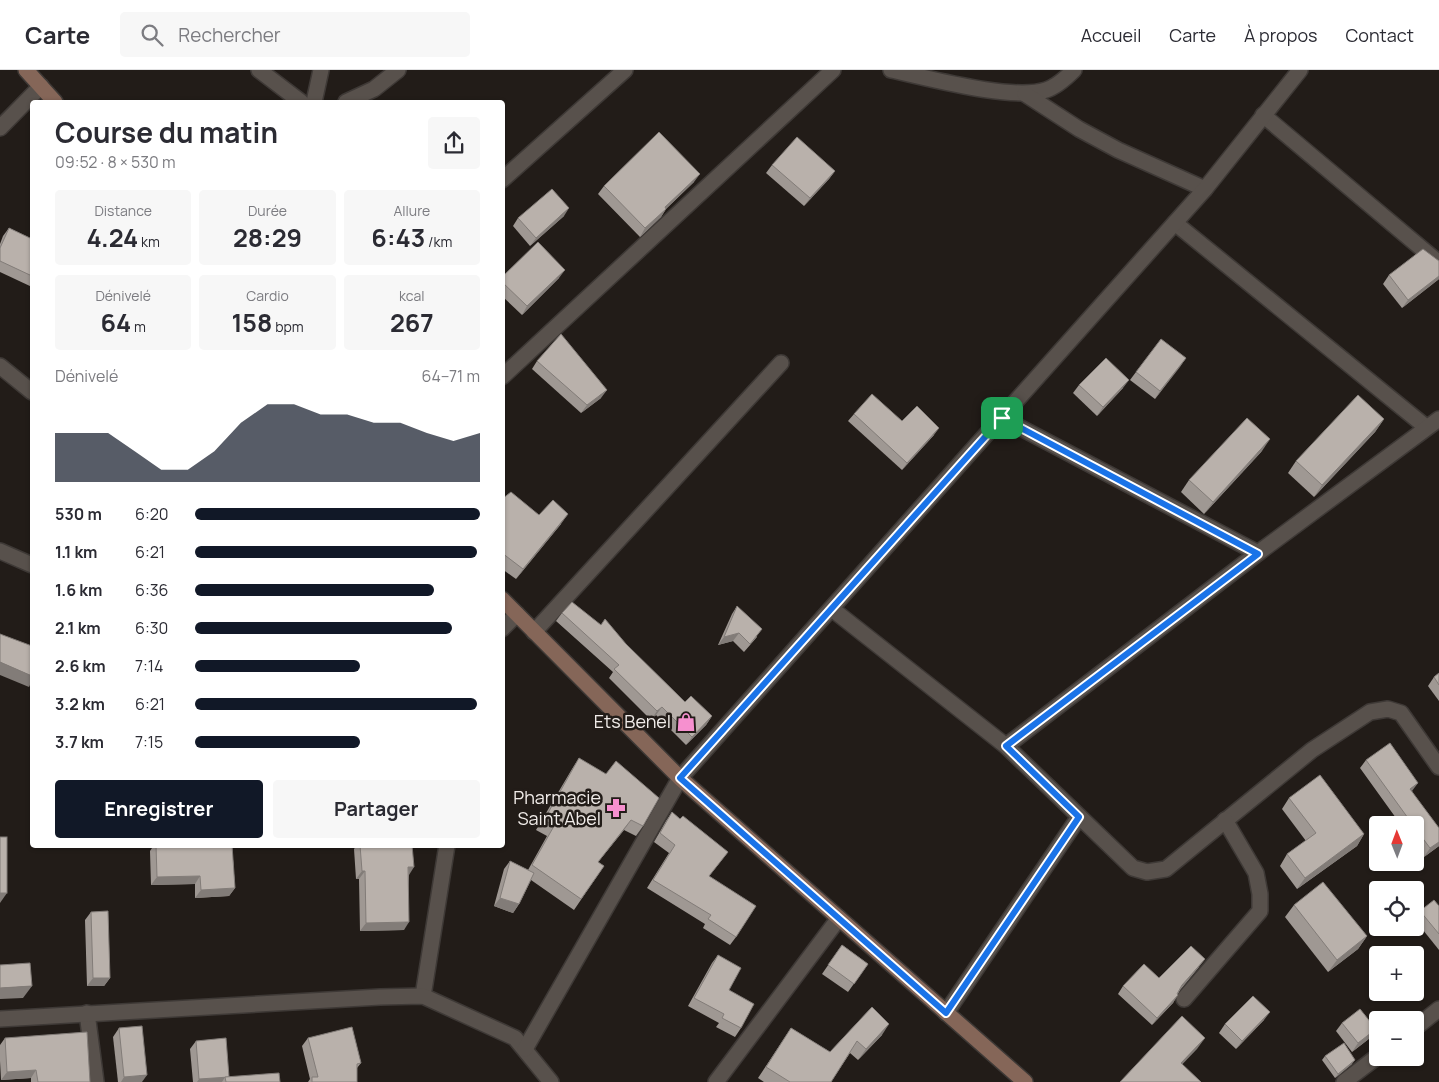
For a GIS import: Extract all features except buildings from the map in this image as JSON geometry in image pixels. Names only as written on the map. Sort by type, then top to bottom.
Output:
[{"type":"street","points":[[26,70],[53,100]]},
{"type":"street","points":[[259,70],[298,100]]},
{"type":"street","points":[[314,100],[321,70]]},
{"type":"street","points":[[350,100],[374,89],[398,70]]},
{"type":"street","points":[[505,177],[625,70]]},
{"type":"street","points":[[505,374],[833,70]]},
{"type":"street","points":[[891,70],[975,87],[1025,94],[1048,90],[1074,70]]},
{"type":"street","points":[[525,1049],[680,778],[1206,189],[1300,70]]},
{"type":"street","points":[[0,128],[41,86]]},
{"type":"street","points":[[1025,94],[1079,129],[1118,150],[1206,189]]},
{"type":"street","points":[[1263,116],[1439,263]]},
{"type":"street","points":[[1006,746],[1433,423],[1176,223]]},
{"type":"street","points":[[534,632],[780,363]]},
{"type":"street","points":[[0,366],[30,390]]},
{"type":"street","points":[[1002,418],[1258,554]]},
{"type":"street","points":[[0,551],[30,564]]},
{"type":"street","points":[[505,602],[680,778],[1025,1082]]},
{"type":"street","points":[[832,609],[1006,746],[1133,868],[1147,872],[1166,869],[1312,750],[1370,712],[1388,710],[1401,713],[1439,767]]},
{"type":"street","points":[[505,626],[517,614]]},
{"type":"street","points":[[946,1013],[1079,817]]},
{"type":"street","points":[[1184,999],[1260,911],[1260,894],[1256,873],[1226,820]]},
{"type":"street","points":[[423,996],[447,848]]},
{"type":"street","points":[[716,1082],[839,918]]},
{"type":"street","points":[[0,1019],[370,997],[423,996],[515,1038],[551,1082]]},
{"type":"street","points":[[1424,1021],[1439,1010]]},
{"type":"street","points":[[87,1013],[96,1082]]},
{"type":"street","points":[[1344,1082],[1369,1063]]},
{"type":"place","name":"Ets Benel","points":[[686,722]]},
{"type":"place","name":"Pharmacie Saint Abel","points":[[616,808]]},
{"type":"route","points":[[1002,418],[1258,554],[1006,746],[1079,817],[946,1013],[680,778],[1002,418]]}]
